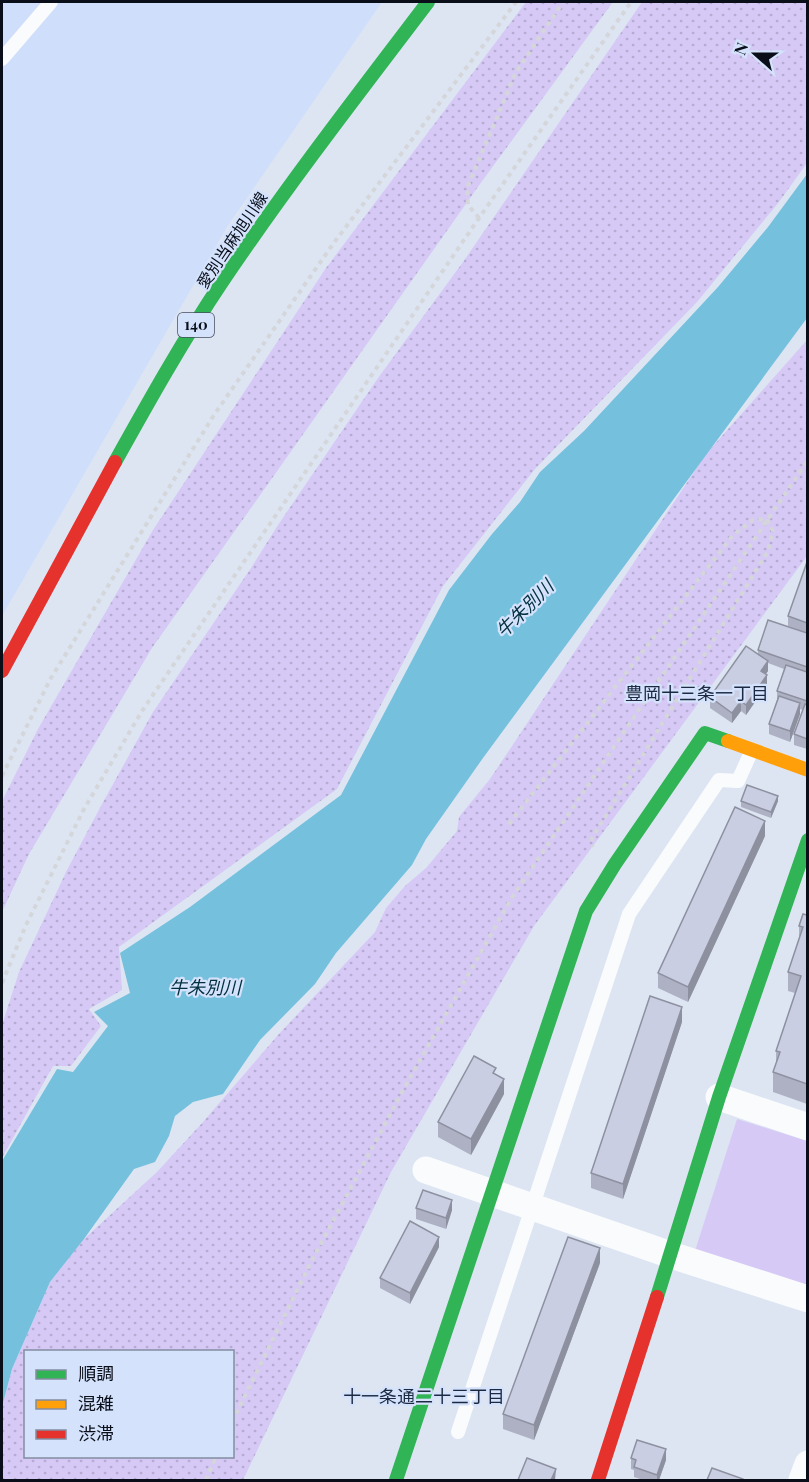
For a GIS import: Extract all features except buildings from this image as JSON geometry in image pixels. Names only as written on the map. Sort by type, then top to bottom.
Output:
[{"type":"street","name":"愛別当麻旭川線","points":[[2,672],[145,407],[221,285],[294,178],[428,2]]},
{"type":"street","points":[[396,1480],[586,911],[615,864],[705,733],[807,770]]},
{"type":"street","points":[[598,1480],[671,1255],[718,1097],[807,840]]},
{"type":"street","points":[[718,1097],[807,1127]]},
{"type":"street","points":[[426,1170],[671,1255],[807,1299]]},
{"type":"street","points":[[802,1480],[807,1464]]},
{"type":"lane","points":[[2,59],[51,2]]},
{"type":"lane","points":[[458,1432],[534,1208],[629,914],[719,780],[738,781],[752,750]]},
{"type":"path","points":[[2,776],[51,678],[214,415],[333,244],[516,2]]},
{"type":"path","points":[[479,218],[468,205],[467,188],[516,72],[563,2]]},
{"type":"path","points":[[2,982],[26,925],[84,808],[142,711],[479,218],[631,2]]},
{"type":"path","points":[[234,1418],[321,1244],[402,1092],[511,899],[807,460]]},
{"type":"path","points":[[509,824],[733,535],[753,520],[767,519]]},
{"type":"path","points":[[615,864],[594,849],[591,844],[592,838],[768,551],[773,531],[767,519]]},
{"type":"path","points":[[206,1480],[215,1458]]},
{"type":"shaded area","points":[[2,2],[382,2],[227,227],[2,616]]},
{"type":"shaded area","points":[[526,2],[613,2],[480,184],[152,648],[29,854],[2,912],[2,801],[38,729],[153,530],[326,268]]},
{"type":"shaded area","points":[[642,2],[807,2],[807,163],[779,202],[697,302],[535,469],[443,586],[337,789],[119,947],[122,990],[89,1009],[101,1026],[71,1066],[53,1066],[2,1158],[2,1025],[19,972],[67,870],[102,804],[153,712],[278,525],[378,378],[463,262]]},
{"type":"shaded area","points":[[807,340],[807,556],[534,926],[391,1172],[243,1480],[2,1480],[2,1407],[12,1369],[50,1282],[84,1239],[157,1172],[278,1035],[375,932],[386,908],[405,886],[426,868],[457,831],[459,817],[490,779],[706,454]]},
{"type":"shaded area","points":[[737,1119],[807,1141],[807,1290],[694,1254]]},
{"type":"water","name":"牛朱別川","points":[[807,174],[807,318],[483,758],[426,839],[412,865],[336,953],[315,984],[260,1040],[223,1094],[193,1102],[175,1116],[169,1136],[155,1162],[134,1169],[50,1282],[12,1369],[2,1407],[2,1161],[57,1069],[73,1072],[108,1026],[94,1012],[130,993],[120,953],[190,907],[341,795],[449,590],[520,502],[540,472],[584,431],[718,287],[768,227]]},
{"type":"traffic: fast","points":[[115,462],[180,348],[222,282],[297,175],[428,2]]},
{"type":"traffic: fast","points":[[396,1480],[586,911],[615,864],[705,733],[728,741]]},
{"type":"traffic: fast","points":[[657,1297],[719,1097],[808,840]]},
{"type":"traffic: slow","points":[[728,741],[808,770]]},
{"type":"traffic: jam","points":[[2,671],[115,462]]},
{"type":"traffic: jam","points":[[598,1480],[657,1297]]},
{"type":"district","name":"豊岡十三条一丁目","points":[[697,694]]},
{"type":"district","name":"十一条通二十三丁目","points":[[424,1397]]}]
